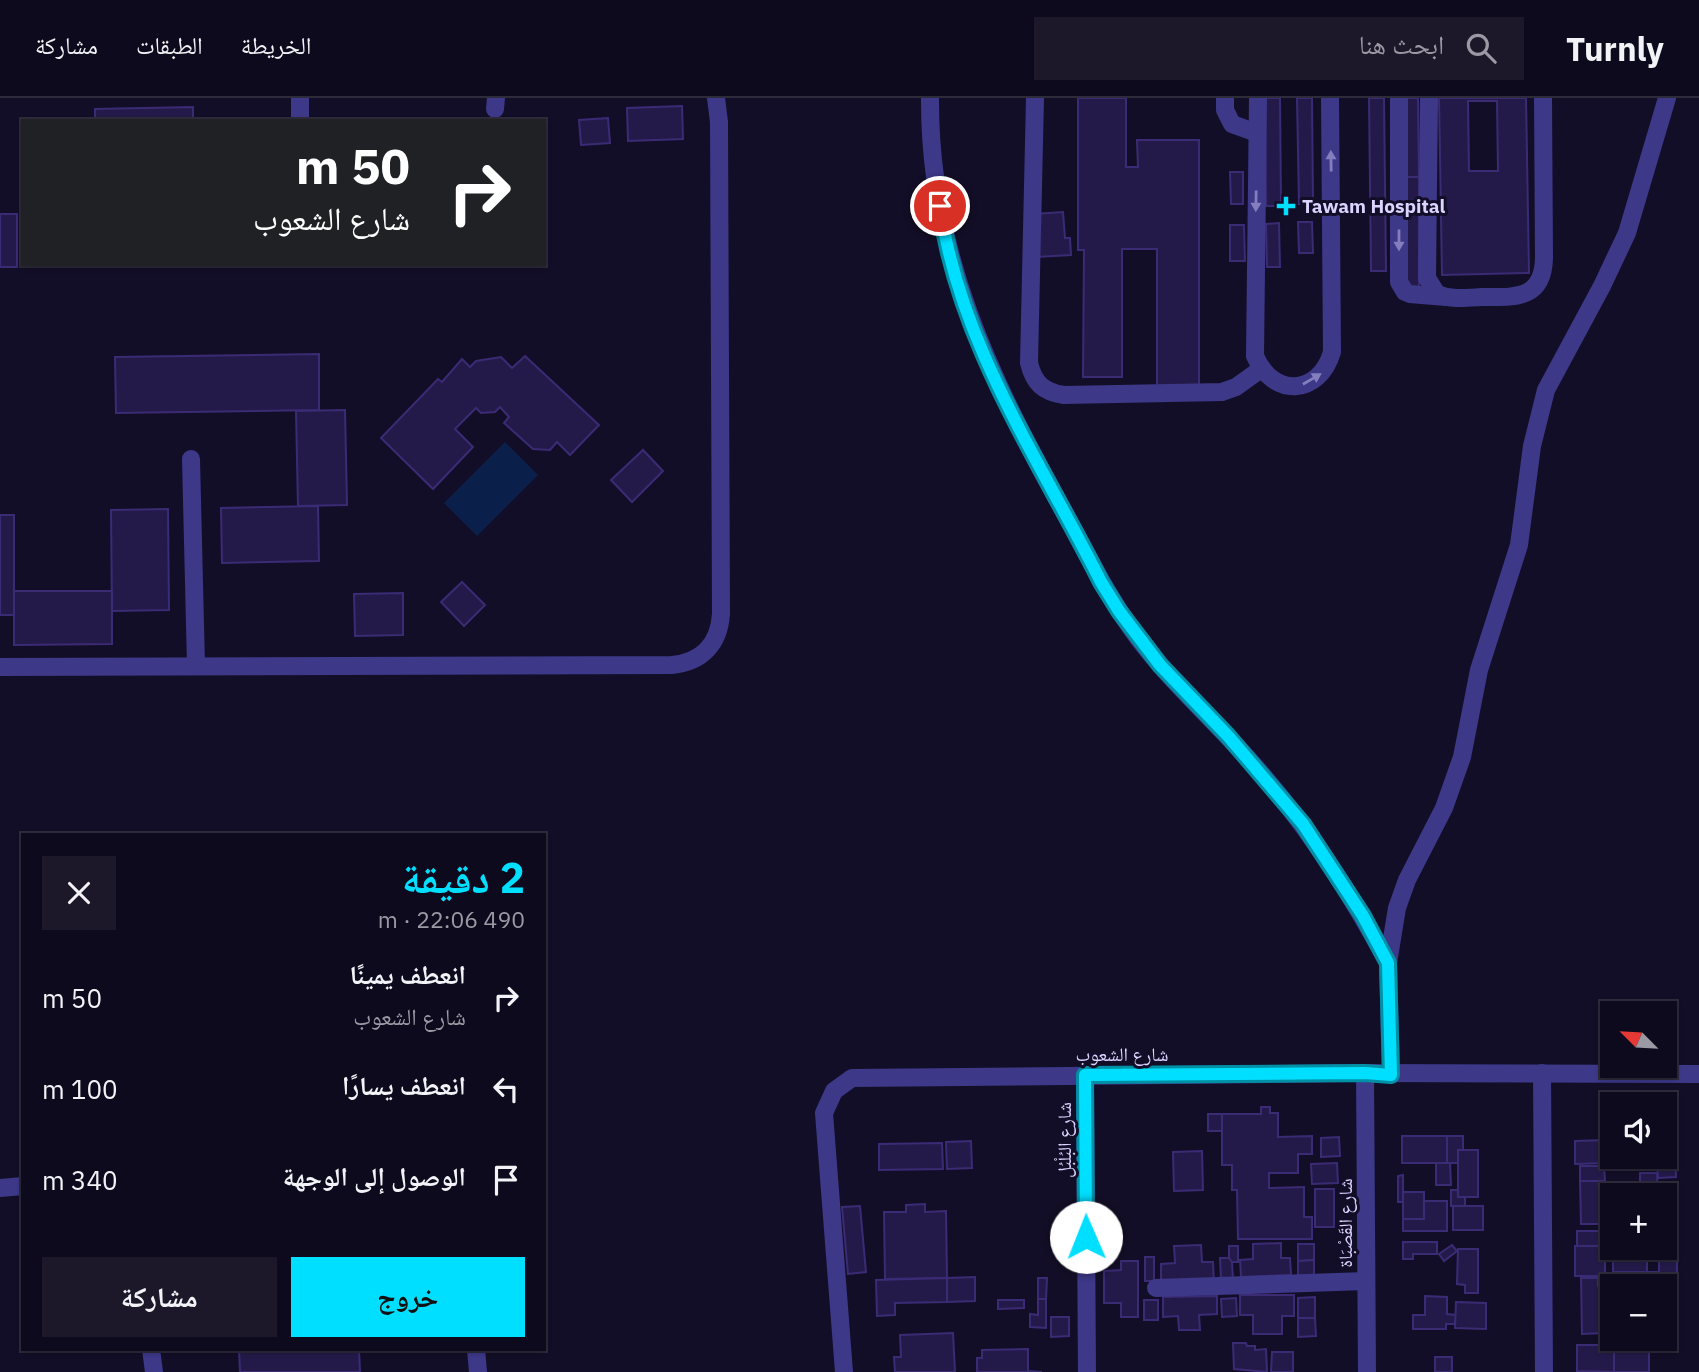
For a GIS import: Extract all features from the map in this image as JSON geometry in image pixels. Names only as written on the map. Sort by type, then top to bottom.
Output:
[{"type":"street","points":[[300,98],[300,119]]},
{"type":"street","points":[[0,667],[672,665],[694,660],[711,646],[717,636],[721,614],[719,114],[716,98]]},
{"type":"street","points":[[930,98],[937,187],[951,263],[974,333],[1013,418],[1119,611],[1160,665],[1228,736],[1303,824],[1363,916],[1388,963]]},
{"type":"street","points":[[1035,98],[1029,363],[1032,376],[1040,386],[1051,393],[1064,395],[1214,392],[1236,387],[1261,369]]},
{"type":"street","points":[[1225,98],[1227,118],[1232,124],[1257,133]]},
{"type":"street","points":[[1258,98],[1255,356],[1261,369],[1283,385],[1296,386],[1320,376],[1328,365],[1332,352],[1330,98]]},
{"type":"street","points":[[1399,98],[1399,282],[1401,288],[1410,295],[1446,297],[1517,297],[1535,288],[1541,279],[1544,258],[1543,98]]},
{"type":"street","points":[[1429,98],[1427,278],[1437,294],[1446,297]]},
{"type":"street","points":[[1391,1075],[1388,963],[1397,908],[1407,880],[1444,808],[1462,757],[1479,670],[1519,545],[1532,446],[1546,390],[1627,233],[1667,98]]},
{"type":"street","points":[[191,459],[196,666]]},
{"type":"street","name":"شارع القَصْبَاة","points":[[1365,1073],[1367,1372]]},
{"type":"street","points":[[1542,1073],[1544,1372]]},
{"type":"street","name":"شارع الشعوب","points":[[844,1372],[824,1126],[826,1102],[841,1083],[861,1075],[1699,1074]]},
{"type":"street","name":"شارع البُلْبُل","points":[[1085,1075],[1087,1372]]},
{"type":"street","points":[[0,1188],[21,1186]]},
{"type":"street","points":[[1156,1288],[1366,1281]]},
{"type":"street","points":[[151,1351],[154,1372]]},
{"type":"street","points":[[476,1351],[478,1372]]},
{"type":"water","points":[[505,442],[538,475],[477,536],[444,503]]},
{"type":"building","points":[[1078,98],[1126,98],[1126,167],[1138,167],[1137,140],[1199,140],[1199,391],[1157,391],[1157,249],[1122,249],[1122,377],[1083,377],[1084,250],[1078,250]]},
{"type":"building","points":[[1265,98],[1280,98],[1281,206],[1266,206]]},
{"type":"building","points":[[1297,98],[1312,98],[1313,204],[1299,204]]},
{"type":"building","points":[[1369,98],[1384,98],[1386,271],[1371,271]]},
{"type":"building","points":[[1404,98],[1418,98],[1419,177],[1404,177]]},
{"type":"building","points":[[1439,98],[1526,98],[1529,273],[1442,275]],"holes":[[[1468,101],[1497,101],[1498,171],[1469,171]]]},
{"type":"building","points":[[682,106],[683,139],[628,141],[627,108]]},
{"type":"building","points":[[193,107],[193,119],[95,119],[95,109]]},
{"type":"building","points":[[608,118],[610,143],[581,145],[579,120]]},
{"type":"building","points":[[1230,172],[1243,172],[1243,204],[1231,204]]},
{"type":"building","points":[[1404,177],[1419,177],[1419,289],[1405,289]]},
{"type":"building","points":[[1063,212],[1065,238],[1070,238],[1071,255],[1037,257],[1034,214]]},
{"type":"building","points":[[0,214],[17,214],[17,267],[0,267]]},
{"type":"building","points":[[1298,222],[1312,222],[1313,253],[1299,253]]},
{"type":"building","points":[[1279,223],[1280,267],[1267,267],[1266,224]]},
{"type":"building","points":[[1230,225],[1244,225],[1245,261],[1230,261]]},
{"type":"building","points":[[319,354],[319,410],[116,413],[115,357]]},
{"type":"building","points":[[525,356],[599,425],[570,455],[557,442],[550,450],[533,449],[504,423],[509,417],[500,407],[495,412],[481,413],[476,408],[455,429],[473,447],[433,489],[381,438],[438,379],[442,382],[462,359],[470,367],[476,361],[501,357],[512,368]]},
{"type":"building","points":[[345,410],[347,505],[298,506],[296,411]]},
{"type":"building","points":[[643,450],[663,471],[632,502],[611,480]]},
{"type":"building","points":[[318,506],[319,561],[222,563],[221,508]]},
{"type":"building","points":[[168,509],[169,610],[112,611],[111,510]]},
{"type":"building","points":[[0,515],[14,515],[14,615],[0,615]]},
{"type":"building","points":[[462,582],[485,605],[464,626],[441,602]]},
{"type":"building","points":[[14,591],[112,591],[112,644],[14,645]]},
{"type":"building","points":[[403,593],[403,635],[355,636],[354,594]]},
{"type":"building","points":[[1261,1107],[1270,1107],[1270,1113],[1278,1113],[1278,1137],[1312,1136],[1312,1154],[1298,1154],[1298,1173],[1269,1173],[1269,1188],[1304,1187],[1304,1217],[1312,1217],[1312,1239],[1238,1239],[1237,1190],[1232,1190],[1232,1165],[1222,1165],[1222,1114],[1261,1114]]},
{"type":"building","points":[[1208,1114],[1222,1114],[1222,1131],[1208,1131]]},
{"type":"building","points":[[1402,1136],[1447,1136],[1447,1163],[1402,1163]]},
{"type":"building","points":[[1447,1136],[1463,1136],[1463,1150],[1458,1150],[1458,1163],[1447,1163]]},
{"type":"building","points":[[1339,1137],[1340,1156],[1321,1157],[1321,1138]]},
{"type":"building","points":[[1600,1140],[1600,1163],[1575,1164],[1575,1141]]},
{"type":"building","points":[[971,1141],[972,1168],[947,1169],[946,1142]]},
{"type":"building","points":[[942,1143],[943,1169],[879,1170],[879,1144]]},
{"type":"building","points":[[1458,1150],[1478,1150],[1478,1197],[1458,1197]]},
{"type":"building","points":[[1202,1151],[1203,1190],[1174,1191],[1173,1152]]},
{"type":"building","points":[[1337,1163],[1338,1183],[1312,1184],[1311,1164]]},
{"type":"building","points":[[1436,1163],[1450,1163],[1451,1185],[1436,1185]]},
{"type":"building","points":[[1580,1166],[1600,1166],[1600,1169],[1604,1169],[1605,1181],[1580,1181]]},
{"type":"building","points":[[1658,1169],[1676,1169],[1676,1177],[1658,1178]]},
{"type":"building","points":[[1640,1173],[1657,1173],[1657,1183],[1640,1183]]},
{"type":"building","points":[[1403,1175],[1403,1202],[1398,1202],[1398,1176]]},
{"type":"building","points":[[1580,1181],[1605,1181],[1600,1183],[1600,1224],[1581,1224]]},
{"type":"building","points":[[1315,1189],[1334,1189],[1334,1227],[1315,1227]]},
{"type":"building","points":[[1451,1190],[1458,1190],[1458,1197],[1465,1197],[1465,1206],[1451,1206]]},
{"type":"building","points":[[1403,1192],[1424,1192],[1424,1219],[1403,1219]]},
{"type":"building","points":[[1424,1201],[1447,1201],[1447,1231],[1403,1231],[1403,1219],[1424,1219]]},
{"type":"building","points":[[925,1204],[925,1212],[946,1211],[947,1278],[885,1279],[884,1212],[906,1212],[906,1205]]},
{"type":"building","points":[[860,1206],[866,1272],[848,1274],[842,1207]]},
{"type":"building","points":[[1453,1206],[1483,1206],[1483,1230],[1453,1230]]},
{"type":"building","points":[[1577,1231],[1600,1231],[1600,1246],[1577,1246]]},
{"type":"building","points":[[1403,1242],[1437,1242],[1437,1254],[1413,1254],[1413,1259],[1403,1259]]},
{"type":"building","points":[[1281,1243],[1281,1258],[1290,1258],[1291,1275],[1241,1277],[1240,1260],[1253,1259],[1253,1244]]},
{"type":"building","points":[[1298,1244],[1314,1244],[1314,1260],[1298,1261]]},
{"type":"building","points":[[1201,1245],[1202,1262],[1213,1262],[1214,1283],[1161,1285],[1161,1264],[1175,1263],[1174,1246]]},
{"type":"building","points":[[1452,1245],[1457,1251],[1444,1261],[1439,1254]]},
{"type":"building","points":[[1229,1246],[1238,1246],[1238,1262],[1229,1262]]},
{"type":"building","points":[[1575,1246],[1600,1246],[1600,1260],[1605,1260],[1605,1274],[1575,1276]]},
{"type":"building","points":[[1458,1249],[1478,1249],[1478,1293],[1465,1293],[1465,1285],[1457,1284]]},
{"type":"building","points":[[1145,1257],[1154,1257],[1154,1281],[1145,1281]]},
{"type":"building","points":[[1220,1258],[1229,1258],[1232,1262],[1233,1280],[1221,1280]]},
{"type":"building","points":[[1314,1260],[1314,1280],[1298,1281],[1298,1261]]},
{"type":"building","points":[[1613,1260],[1647,1260],[1647,1272],[1613,1272]]},
{"type":"building","points":[[1659,1260],[1677,1260],[1677,1274],[1659,1274]]},
{"type":"building","points":[[1121,1261],[1138,1261],[1138,1317],[1121,1317],[1121,1303],[1104,1303],[1104,1271],[1121,1270]]},
{"type":"building","points":[[1647,1272],[1647,1274],[1613,1274]]},
{"type":"building","points":[[975,1277],[975,1301],[947,1302],[947,1278]]},
{"type":"building","points":[[947,1278],[947,1302],[895,1303],[895,1315],[877,1316],[876,1280]]},
{"type":"building","points":[[1038,1278],[1047,1278],[1046,1299],[1038,1299]]},
{"type":"building","points":[[1581,1278],[1598,1278],[1600,1333],[1582,1334]]},
{"type":"building","points":[[1240,1295],[1294,1295],[1294,1316],[1282,1316],[1282,1334],[1253,1334],[1253,1315],[1240,1315]]},
{"type":"building","points":[[1217,1296],[1217,1314],[1199,1315],[1200,1330],[1179,1330],[1178,1316],[1163,1317],[1163,1297]]},
{"type":"building","points":[[1425,1296],[1447,1297],[1447,1314],[1456,1315],[1455,1324],[1446,1324],[1446,1329],[1413,1329],[1413,1315],[1425,1315]]},
{"type":"building","points":[[1315,1297],[1315,1318],[1298,1318],[1298,1298]]},
{"type":"building","points":[[1236,1298],[1237,1316],[1222,1317],[1221,1299]]},
{"type":"building","points":[[1038,1299],[1046,1299],[1046,1328],[1030,1327],[1030,1314],[1038,1315]]},
{"type":"building","points":[[998,1300],[1024,1300],[1024,1308],[998,1309]]},
{"type":"building","points":[[1144,1300],[1158,1300],[1158,1320],[1144,1320]]},
{"type":"building","points":[[1456,1302],[1486,1303],[1486,1329],[1455,1328]]},
{"type":"building","points":[[1051,1317],[1069,1317],[1069,1336],[1051,1337]]},
{"type":"building","points":[[1298,1318],[1315,1318],[1316,1336],[1298,1337]]},
{"type":"building","points":[[953,1333],[955,1372],[895,1372],[894,1357],[901,1357],[900,1335]]},
{"type":"building","points":[[1233,1343],[1246,1343],[1247,1346],[1255,1346],[1255,1350],[1266,1349],[1267,1372],[1234,1369]]},
{"type":"building","points":[[1577,1345],[1600,1345],[1600,1351],[1614,1351],[1614,1372],[1577,1371]]},
{"type":"building","points":[[1028,1349],[1028,1371],[1042,1372],[977,1372],[977,1358],[982,1358],[982,1350]]},
{"type":"building","points":[[239,1351],[359,1351],[360,1372],[240,1372]]},
{"type":"building","points":[[1614,1351],[1649,1351],[1649,1372],[1614,1372]]},
{"type":"building","points":[[1272,1352],[1293,1352],[1293,1372],[1271,1372]]},
{"type":"building","points":[[1435,1357],[1452,1357],[1452,1372],[1435,1372]]},
{"type":"place","name":"Tawam Hospital","points":[[1286,206]]},
{"type":"route","points":[[940,206],[951,263],[989,370],[1101,582],[1138,639],[1228,736],[1303,824],[1363,916],[1388,963],[1391,1075],[1085,1075],[1086,1237]]}]
